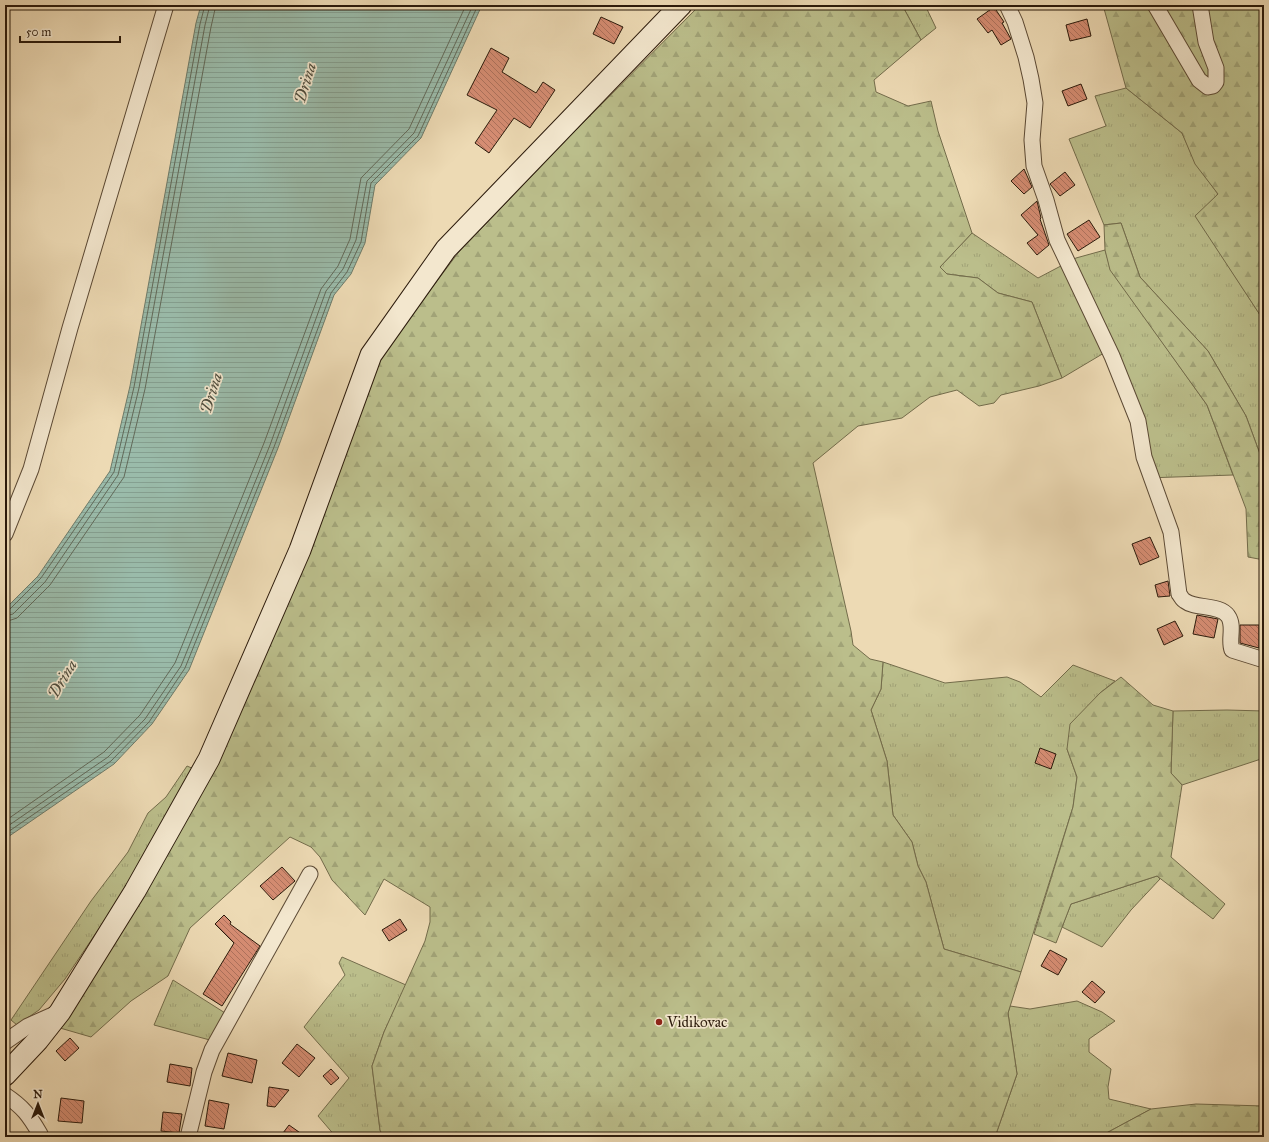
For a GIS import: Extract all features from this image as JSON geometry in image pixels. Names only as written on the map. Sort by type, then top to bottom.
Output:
[{"type":"street","points":[[5,534],[31,469],[70,328],[166,5]]},
{"type":"street","points":[[5,1075],[38,1040],[60,1012],[135,891],[209,759],[300,550],[371,355],[446,249],[681,5]]},
{"type":"street","points":[[1007,5],[1015,22],[1031,79],[1034,103],[1032,140],[1034,166],[1051,215],[1057,240],[1115,363],[1138,421],[1144,457],[1171,532],[1179,594],[1185,602],[1223,612],[1229,617],[1231,624],[1230,645],[1232,650],[1264,660]]},
{"type":"street","points":[[1155,5],[1199,80],[1208,87],[1213,86],[1216,82],[1217,76],[1206,42],[1200,5]]},
{"type":"street","points":[[188,1137],[212,1050],[310,874]]},
{"type":"street","points":[[5,1042],[28,1026],[60,1012]]},
{"type":"street","points":[[5,1095],[29,1114],[40,1134]]},
{"type":"green space","points":[[700,5],[902,5],[921,40],[874,80],[876,92],[908,106],[931,101],[938,131],[972,233],[940,267],[947,274],[978,278],[998,293],[1032,302],[1062,378],[1039,386],[1001,395],[994,403],[979,406],[957,390],[930,397],[902,418],[858,426],[813,463],[853,645],[870,659],[883,662],[881,689],[871,710],[887,761],[893,815],[912,842],[918,866],[926,882],[944,949],[1021,972],[1008,1013],[1017,1074],[995,1137],[383,1137],[380,1130],[372,1066],[384,1032],[425,941],[430,922],[430,907],[384,879],[365,915],[332,880],[320,857],[311,847],[290,837],[190,928],[168,976],[131,1001],[91,1037],[60,1028],[216,766],[380,357],[458,253],[569,137]]},
{"type":"green space","points":[[902,5],[925,5],[936,28],[921,40]]},
{"type":"green space","points":[[1103,5],[1264,5],[1264,321],[1195,216],[1218,194],[1195,164],[1182,133],[1126,88]]},
{"type":"green space","points":[[1126,88],[1182,133],[1196,164],[1218,194],[1196,216],[1264,321],[1264,465],[1246,416],[1208,351],[1140,277],[1121,223],[1104,225],[1069,139],[1106,126],[1095,96]]},
{"type":"green space","points":[[1121,223],[1140,277],[1208,351],[1246,416],[1264,465],[1264,560],[1248,557],[1246,509],[1207,405],[1110,270],[1105,250],[1104,225]]},
{"type":"green space","points":[[972,233],[1038,278],[1076,258],[1105,250],[1111,270],[1207,405],[1233,475],[1146,478],[1138,442],[1104,353],[1062,378],[1032,302],[998,293],[978,278],[947,274],[940,267]]},
{"type":"green space","points":[[883,662],[945,683],[1007,677],[1020,682],[1041,697],[1073,665],[1115,681],[1100,693],[1067,749],[1077,777],[1073,807],[1021,972],[944,949],[926,882],[918,866],[912,842],[893,815],[887,761],[871,710],[881,689]]},
{"type":"green space","points":[[1121,677],[1153,705],[1173,711],[1171,773],[1182,785],[1171,857],[1225,904],[1213,919],[1157,876],[1071,904],[1056,943],[1034,934],[1073,807],[1077,777],[1067,749],[1070,724],[1100,693]]},
{"type":"green space","points":[[1173,711],[1264,711],[1264,758],[1182,785],[1171,773]]},
{"type":"green space","points":[[187,766],[194,769],[127,887],[65,979],[39,1010],[17,1025],[11,1020],[91,901],[128,852],[148,813],[166,797]]},
{"type":"green space","points":[[1157,876],[1160,879],[1131,910],[1102,947],[1062,927],[1071,904]]},
{"type":"green space","points":[[342,957],[406,985],[384,1032],[372,1066],[380,1130],[383,1137],[336,1137],[318,1116],[349,1078],[304,1027],[345,975],[339,963]]},
{"type":"green space","points":[[173,980],[233,1018],[221,1043],[154,1025]]},
{"type":"green space","points":[[1077,1001],[1102,1012],[1115,1021],[1089,1039],[1089,1052],[1111,1069],[1108,1087],[1109,1099],[1151,1109],[1099,1137],[995,1137],[1017,1074],[1008,1013],[1010,1006],[1030,1009]]},
{"type":"green space","points":[[1196,1104],[1264,1106],[1264,1137],[1099,1137],[1151,1109]]},
{"type":"water","name":"Drina","points":[[201,5],[482,5],[421,138],[375,185],[365,243],[351,274],[334,295],[278,448],[189,670],[152,724],[114,764],[5,839],[5,609],[38,576],[110,471],[130,386],[196,23]]},
{"type":"building","points":[[994,7],[1004,22],[1002,23],[1011,39],[1001,45],[992,30],[988,33],[977,19]]},
{"type":"building","points":[[601,17],[623,27],[614,44],[593,34]]},
{"type":"building","points":[[1087,19],[1091,36],[1070,41],[1066,25]]},
{"type":"building","points":[[491,48],[509,58],[502,72],[536,93],[543,82],[555,90],[530,128],[514,118],[489,153],[475,143],[497,110],[467,95]]},
{"type":"building","points":[[1081,84],[1087,99],[1068,106],[1062,91]]},
{"type":"building","points":[[1024,169],[1032,187],[1024,194],[1011,181]]},
{"type":"building","points":[[1065,172],[1075,185],[1060,196],[1050,184]]},
{"type":"building","points":[[1037,201],[1040,219],[1049,245],[1037,255],[1027,243],[1038,235],[1021,215]]},
{"type":"building","points":[[1089,220],[1100,237],[1078,251],[1067,234]]},
{"type":"building","points":[[1150,537],[1159,557],[1140,565],[1132,544]]},
{"type":"building","points":[[1168,581],[1170,596],[1158,597],[1155,585]]},
{"type":"building","points":[[1197,615],[1218,619],[1214,638],[1193,634]]},
{"type":"building","points":[[1175,621],[1183,636],[1164,645],[1157,629]]},
{"type":"building","points":[[1240,625],[1259,625],[1259,648],[1240,643]]},
{"type":"building","points":[[1040,748],[1056,754],[1051,769],[1035,763]]},
{"type":"building","points":[[282,867],[295,881],[273,900],[260,886]]},
{"type":"building","points":[[224,915],[231,922],[230,924],[260,946],[222,1006],[203,994],[234,943],[215,924]]},
{"type":"building","points":[[400,919],[407,930],[389,941],[382,930]]},
{"type":"building","points":[[1050,950],[1067,959],[1058,975],[1041,966]]},
{"type":"building","points":[[1092,981],[1105,992],[1095,1003],[1082,992]]},
{"type":"building","points":[[70,1038],[79,1048],[65,1061],[56,1051]]},
{"type":"building","points":[[297,1044],[315,1058],[299,1077],[282,1063]]},
{"type":"building","points":[[228,1053],[257,1060],[252,1083],[222,1076]]},
{"type":"building","points":[[170,1064],[192,1068],[190,1086],[167,1082]]},
{"type":"building","points":[[331,1069],[339,1078],[331,1085],[323,1076]]},
{"type":"building","points":[[269,1087],[289,1090],[275,1107],[267,1106]]},
{"type":"building","points":[[61,1098],[84,1101],[82,1123],[58,1121]]},
{"type":"building","points":[[209,1100],[229,1104],[224,1129],[205,1126]]},
{"type":"building","points":[[163,1112],[182,1114],[179,1133],[161,1131]]},
{"type":"building","points":[[289,1125],[306,1137],[280,1137]]},
{"type":"place","name":"Vidikovac","points":[[659,1022]]}]
